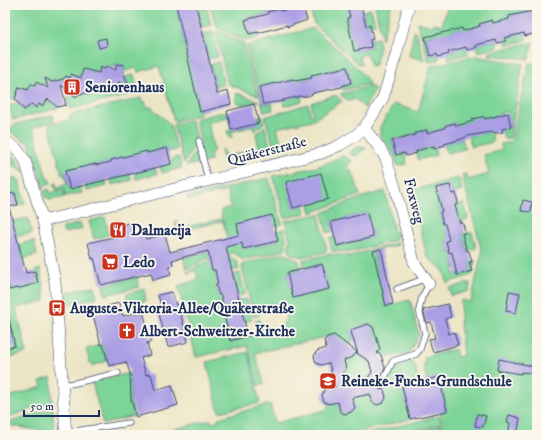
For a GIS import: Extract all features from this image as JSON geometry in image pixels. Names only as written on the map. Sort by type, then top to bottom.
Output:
[{"type":"street","name":"Quäkerstraße","points":[[44,221],[329,151],[346,141],[364,128],[374,116],[382,98],[396,55],[410,5]]},
{"type":"street","name":"Foxweg","points":[[364,128],[386,158],[414,262],[427,281]]},
{"type":"street","points":[[5,141],[16,148],[25,160],[44,221],[55,282],[66,433]]},
{"type":"lane","points":[[199,141],[208,181]]},
{"type":"lane","points":[[397,289],[427,281]]},
{"type":"lane","points":[[381,385],[393,361],[416,354],[420,349],[425,333],[419,310],[427,281]]},
{"type":"lane","points":[[62,385],[118,373]]},
{"type":"lane","points":[[66,433],[129,423]]},
{"type":"green space","points":[[5,5],[178,5],[178,13],[185,46],[200,98],[197,99],[200,115],[174,121],[159,66],[138,72],[136,68],[123,72],[124,65],[116,64],[116,66],[110,68],[106,66],[105,69],[100,68],[99,71],[85,71],[82,75],[70,78],[66,76],[63,79],[52,82],[48,80],[46,83],[35,86],[31,85],[29,88],[24,89],[19,87],[17,94],[19,97],[8,100],[5,87]]},
{"type":"green space","points":[[210,5],[297,5],[297,7],[280,11],[280,9],[268,14],[245,18],[249,34],[258,32],[259,37],[245,41],[216,26]]},
{"type":"green space","points":[[309,5],[347,5],[350,17],[347,18],[354,51],[371,47],[370,40],[378,38],[380,46],[375,65],[371,66],[367,54],[359,56],[362,65],[357,63],[314,24]]},
{"type":"green space","points":[[375,5],[391,5],[382,39]]},
{"type":"green space","points":[[448,5],[537,5],[537,12],[509,16],[509,19],[493,23],[492,20],[479,24],[480,26],[463,31],[462,28],[437,37],[436,34],[426,37],[430,56],[437,54],[439,60],[429,62],[417,22],[433,26],[434,23],[442,25]]},
{"type":"green space","points":[[207,8],[211,25],[202,27],[197,10]]},
{"type":"green space","points":[[371,9],[375,24],[366,26],[363,11]]},
{"type":"green space","points":[[313,28],[361,72],[369,84],[343,90],[342,86],[351,83],[347,67],[311,75],[312,78],[295,81],[294,79],[259,87],[263,104],[272,103],[273,110],[264,112],[247,46]]},
{"type":"green space","points":[[218,31],[244,44],[258,96],[228,84],[216,33]]},
{"type":"green space","points":[[414,31],[416,32],[424,60],[409,56]]},
{"type":"green space","points":[[213,32],[218,57],[209,59],[203,34]]},
{"type":"green space","points":[[524,33],[526,40],[507,45],[504,38]]},
{"type":"green space","points":[[496,40],[498,47],[478,52],[476,45]]},
{"type":"green space","points":[[533,42],[529,59],[489,55],[490,52]]},
{"type":"green space","points":[[466,47],[468,54],[449,59],[448,52]]},
{"type":"green space","points":[[475,56],[523,64],[510,138],[504,139],[502,129],[511,127],[507,111],[485,119],[484,117],[473,119],[473,121],[456,126],[455,123],[443,126],[444,128],[427,133],[426,130],[415,133],[415,135],[399,139],[398,137],[392,139],[396,155],[405,153],[407,164],[398,166],[393,153],[380,136],[380,127],[394,104],[418,112],[431,66]]},
{"type":"green space","points":[[219,62],[224,85],[216,87],[210,64]]},
{"type":"green space","points":[[529,63],[537,65],[537,435],[402,435],[443,425],[440,412],[447,410],[439,378],[427,380],[423,364],[426,363],[424,357],[455,349],[457,357],[463,356],[460,323],[461,300],[471,302],[482,252],[462,175],[466,174],[468,180],[489,174],[484,155],[502,150],[501,144],[511,142]]},
{"type":"green space","points":[[134,75],[138,93],[70,109],[67,97],[76,97],[79,94],[86,93],[88,95],[92,91],[94,93],[103,88],[106,91],[108,87],[120,84],[122,87],[128,82],[125,77]]},
{"type":"green space","points":[[370,86],[375,89],[365,108],[355,99],[348,101],[340,94]]},
{"type":"green space","points":[[237,93],[259,101],[239,104],[236,98]]},
{"type":"green space","points":[[336,95],[342,101],[321,115],[312,120],[277,128],[281,142],[273,144],[265,117],[308,104],[311,116],[313,115],[311,103]]},
{"type":"green space","points":[[301,96],[302,101],[285,106],[283,100]]},
{"type":"green space","points":[[141,98],[142,102],[145,101],[147,107],[151,107],[170,124],[177,148],[176,150],[168,152],[166,147],[147,153],[111,160],[111,162],[96,164],[65,172],[70,189],[80,186],[82,193],[66,196],[64,188],[56,190],[54,184],[56,183],[57,187],[67,184],[65,175],[62,175],[49,124],[70,120],[70,115]]},
{"type":"green space","points":[[56,100],[58,108],[13,120],[9,105],[20,102],[19,104],[24,110],[33,106],[36,108],[39,104],[42,106],[45,103]]},
{"type":"green space","points":[[227,111],[228,117],[208,122],[214,151],[210,153],[211,161],[186,166],[201,142],[195,119]]},
{"type":"green space","points":[[53,115],[54,121],[33,127],[47,179],[49,179],[51,184],[43,186],[30,144],[9,131],[14,125]]},
{"type":"green space","points":[[262,116],[264,123],[255,131],[254,126],[231,132],[232,137],[229,138],[227,131],[259,123],[258,117]]},
{"type":"green space","points":[[191,120],[197,141],[184,163],[173,124]]},
{"type":"green space","points":[[265,126],[270,147],[223,158],[221,150],[223,149],[225,157],[259,148],[256,134]]},
{"type":"green space","points":[[491,132],[493,142],[471,147],[468,136]]},
{"type":"green space","points":[[462,139],[465,149],[447,153],[444,144]]},
{"type":"green space","points":[[434,146],[436,155],[418,160],[416,151]]},
{"type":"green space","points":[[5,147],[15,157],[24,172],[5,160]]},
{"type":"green space","points":[[357,147],[366,148],[356,156],[348,153]]},
{"type":"green space","points":[[343,156],[353,161],[347,165],[354,176],[360,195],[311,213],[309,204],[290,197],[293,208],[303,205],[306,213],[285,218],[273,176],[317,167]]},
{"type":"green space","points":[[179,157],[181,168],[162,173],[160,167],[173,160],[173,158]]},
{"type":"green space","points":[[155,168],[157,174],[136,179],[135,173]]},
{"type":"green space","points":[[130,174],[132,180],[112,185],[111,179]]},
{"type":"green space","points":[[16,178],[19,180],[25,204],[18,205],[15,193],[5,194],[5,181]]},
{"type":"green space","points":[[269,178],[282,224],[274,226],[272,215],[241,240],[243,249],[278,241],[276,231],[284,229],[286,240],[285,249],[243,260],[234,253],[205,259],[189,268],[186,268],[181,249],[184,248],[187,257],[229,246],[223,221],[180,231],[181,236],[178,237],[175,221],[177,221],[179,228],[222,219],[221,210],[231,207],[227,191],[188,200],[187,197]]},
{"type":"green space","points":[[457,178],[460,180],[462,191],[452,194],[450,185],[434,189],[435,195],[438,195],[442,211],[440,212],[449,240],[446,241],[449,253],[452,252],[455,269],[453,269],[455,275],[471,271],[469,262],[475,261],[472,275],[447,283],[444,271],[427,257],[411,191]]},
{"type":"green space","points":[[105,180],[107,186],[86,191],[85,185]]},
{"type":"green space","points":[[49,189],[50,193],[63,190],[65,197],[50,200],[46,198],[44,191]]},
{"type":"green space","points":[[385,191],[396,240],[351,252],[332,251],[329,238],[335,237],[337,246],[373,237],[371,228],[369,228],[367,213],[331,222],[333,231],[327,233],[322,213],[363,197]]},
{"type":"green space","points":[[464,203],[468,218],[460,223],[455,205]]},
{"type":"green space","points":[[319,214],[327,250],[325,252],[302,257],[291,254],[288,247],[290,240],[285,221]]},
{"type":"green space","points":[[105,217],[109,235],[94,239],[89,221]]},
{"type":"green space","points":[[28,218],[32,233],[17,236],[13,221]]},
{"type":"green space","points":[[80,223],[82,229],[64,233],[62,228]]},
{"type":"green space","points":[[472,232],[476,248],[467,251],[462,234]]},
{"type":"green space","points":[[34,241],[37,255],[22,259],[19,244]]},
{"type":"green space","points":[[397,243],[398,245],[373,251],[386,306],[410,300],[419,335],[409,353],[385,356],[377,353],[379,348],[373,327],[368,324],[351,332],[353,339],[350,344],[345,345],[334,335],[255,353],[264,384],[258,386],[247,346],[196,357],[178,286],[198,280],[196,271],[187,272],[206,262],[230,256],[237,262],[239,269],[232,271],[215,270],[218,284],[216,285],[219,295],[221,295],[230,341],[259,334],[255,320],[259,319],[261,325],[265,329],[272,331],[277,330],[284,323],[286,318],[282,309],[274,305],[265,307],[259,315],[254,317],[242,267],[243,264],[284,253],[299,261],[301,269],[287,273],[294,298],[329,289],[322,264],[304,268],[303,260],[329,254],[350,256]]},
{"type":"green space","points":[[40,269],[45,301],[16,308],[27,353],[5,359],[5,348],[9,347],[10,350],[16,348],[9,318],[5,319],[5,271],[9,278],[6,279],[9,290],[30,286],[38,282],[35,271]]},
{"type":"green space","points":[[240,273],[245,294],[238,296],[233,275]]},
{"type":"green space","points":[[137,277],[139,287],[105,295],[103,286]]},
{"type":"green space","points":[[470,283],[469,291],[451,296],[449,288]]},
{"type":"green space","points":[[94,286],[97,297],[68,305],[67,292]]},
{"type":"green space","points":[[144,289],[146,301],[130,306],[126,294]]},
{"type":"green space","points":[[247,299],[252,320],[244,322],[239,300]]},
{"type":"green space","points":[[103,344],[107,361],[91,366],[86,349]]},
{"type":"green space","points":[[248,352],[260,403],[219,412],[207,362]]},
{"type":"green space","points":[[356,353],[369,361],[373,372],[363,385],[358,383],[353,384],[350,390],[346,388],[349,382],[348,377],[342,374],[346,369],[343,356],[348,359],[353,357]]},
{"type":"green space","points":[[411,361],[415,365],[418,379],[401,384],[410,419],[348,435],[151,435],[211,420],[212,423],[218,421],[218,418],[270,404],[275,423],[326,410],[329,404],[335,403],[339,405],[345,414],[351,412],[355,408],[353,401],[348,399],[352,395],[356,397],[361,396],[365,391],[369,393],[372,402],[377,405],[383,403],[386,398],[384,390],[381,389],[395,365]]},
{"type":"green space","points":[[130,373],[130,399],[134,416],[103,424],[92,382]]},
{"type":"green space","points":[[51,377],[52,402],[5,418],[5,398],[42,387],[40,381]]},
{"type":"green space","points":[[53,408],[54,433],[8,425],[8,423]]},
{"type":"green space","points":[[439,416],[441,424],[394,435],[362,435]]},
{"type":"building","points":[[176,5],[196,5],[217,94],[228,91],[231,104],[200,112]]},
{"type":"building","points":[[347,5],[361,5],[366,26],[370,25],[373,39],[370,40],[371,47],[354,51],[347,18],[350,17]]},
{"type":"building","points":[[303,6],[307,20],[287,27],[287,25],[249,34],[245,20],[268,14],[267,12]]},
{"type":"building","points":[[537,10],[537,33],[525,36],[524,33],[504,38],[506,41],[497,43],[496,40],[476,45],[477,47],[472,49],[467,50],[466,47],[448,52],[449,54],[438,57],[437,54],[430,56],[425,37],[462,28],[463,31],[480,26],[479,24],[492,20],[493,23],[509,19],[509,16]]},
{"type":"building","points":[[106,38],[107,46],[99,48],[97,40]]},
{"type":"building","name":"Seniorenhaus","points":[[116,64],[124,65],[123,73],[128,82],[122,89],[119,81],[112,90],[108,87],[106,91],[101,87],[94,93],[92,91],[88,95],[86,93],[79,94],[76,97],[61,85],[66,105],[57,107],[48,99],[42,106],[39,104],[36,108],[32,104],[24,110],[15,99],[19,87],[28,90],[31,84],[35,86],[36,82],[48,88],[45,78],[52,82],[63,79],[66,76],[70,78],[71,74],[81,78],[83,69],[99,73],[100,67],[105,69],[106,66],[116,70]]},
{"type":"building","points":[[347,67],[351,83],[342,87],[313,93],[308,96],[301,96],[283,100],[284,101],[263,104],[259,87],[294,79],[295,81],[312,78],[311,75]]},
{"type":"building","points":[[254,104],[259,123],[231,130],[227,111]]},
{"type":"building","points":[[508,113],[511,127],[502,129],[503,132],[491,132],[467,136],[434,149],[434,146],[416,151],[417,153],[406,156],[405,153],[396,155],[392,141],[427,130],[427,133],[445,128],[445,126],[455,123],[456,126],[473,121],[472,119],[484,117],[485,119]]},
{"type":"building","points":[[167,148],[171,164],[70,189],[65,171],[111,162],[111,160],[147,151],[147,153]]},
{"type":"building","points":[[321,173],[328,199],[293,208],[286,182]]},
{"type":"building","points":[[450,185],[452,194],[456,193],[458,204],[455,205],[460,223],[462,222],[464,227],[465,233],[462,234],[472,262],[469,262],[472,271],[457,275],[452,252],[449,253],[446,241],[449,240],[440,212],[442,211],[436,188]]},
{"type":"building","points":[[15,193],[18,205],[9,207],[26,273],[35,271],[38,283],[9,290],[5,271],[5,195]]},
{"type":"building","points":[[523,200],[532,202],[531,212],[521,211]]},
{"type":"building","points":[[367,213],[373,237],[337,246],[331,222]]},
{"type":"building","points":[[272,215],[278,241],[243,249],[242,243],[226,247],[248,336],[230,341],[221,295],[219,295],[216,285],[218,284],[215,270],[212,270],[208,251],[172,260],[173,265],[169,266],[171,275],[153,280],[151,273],[101,285],[94,258],[92,259],[88,243],[113,237],[110,227],[130,223],[133,235],[144,233],[146,239],[165,234],[170,252],[239,235],[237,224]]},
{"type":"building","points":[[381,249],[393,304],[386,306],[373,251]]},
{"type":"building","points":[[322,264],[329,289],[293,298],[287,273]]},
{"type":"building","points":[[509,291],[520,293],[516,313],[506,311]]},
{"type":"building","points":[[172,292],[176,305],[178,304],[188,342],[168,347],[157,307],[161,306],[158,295]]},
{"type":"building","points":[[119,303],[123,316],[143,311],[151,342],[147,343],[150,355],[141,358],[146,375],[151,374],[155,390],[172,385],[178,405],[136,417],[131,399],[130,373],[126,362],[109,366],[103,344],[101,345],[93,315],[101,312],[100,308]]},
{"type":"building","points":[[448,304],[451,317],[445,319],[449,334],[454,332],[458,345],[433,352],[429,339],[435,338],[431,322],[427,323],[423,310]]},
{"type":"building","points":[[8,315],[15,346],[5,348],[5,316]]},
{"type":"building","points":[[368,324],[373,327],[380,349],[377,353],[381,355],[385,368],[382,374],[376,376],[378,382],[377,386],[379,389],[384,390],[386,398],[383,403],[377,405],[372,402],[370,394],[352,398],[355,408],[351,412],[345,414],[340,412],[338,402],[329,404],[324,402],[322,395],[325,389],[335,387],[329,363],[321,365],[316,363],[314,356],[317,351],[326,348],[324,341],[327,337],[334,335],[357,352],[353,357],[344,360],[346,369],[342,374],[348,377],[349,385],[358,383],[363,385],[372,372],[369,361],[358,354],[351,332],[353,329]]},
{"type":"building","points":[[499,359],[537,367],[537,374],[521,372],[521,374],[497,370]]},
{"type":"building","points":[[439,377],[447,411],[410,419],[402,386]]},
{"type":"building","points":[[477,414],[486,416],[483,427],[475,426]]},
{"type":"building","points":[[509,415],[520,418],[517,435],[508,435],[510,423],[507,422]]},
{"type":"place","name":"Seniorenhaus","points":[[72,87]]},
{"type":"place","name":"Dalmacija","points":[[118,230]]},
{"type":"place","name":"Ledo","points":[[110,262]]},
{"type":"place","name":"Auguste-Viktoria-Allee/Quäkerstraße","points":[[57,308]]},
{"type":"place","name":"Albert-Schweitzer-Kirche","points":[[127,331]]},
{"type":"place","name":"Reineke-Fuchs-Grundschule","points":[[328,381]]}]
